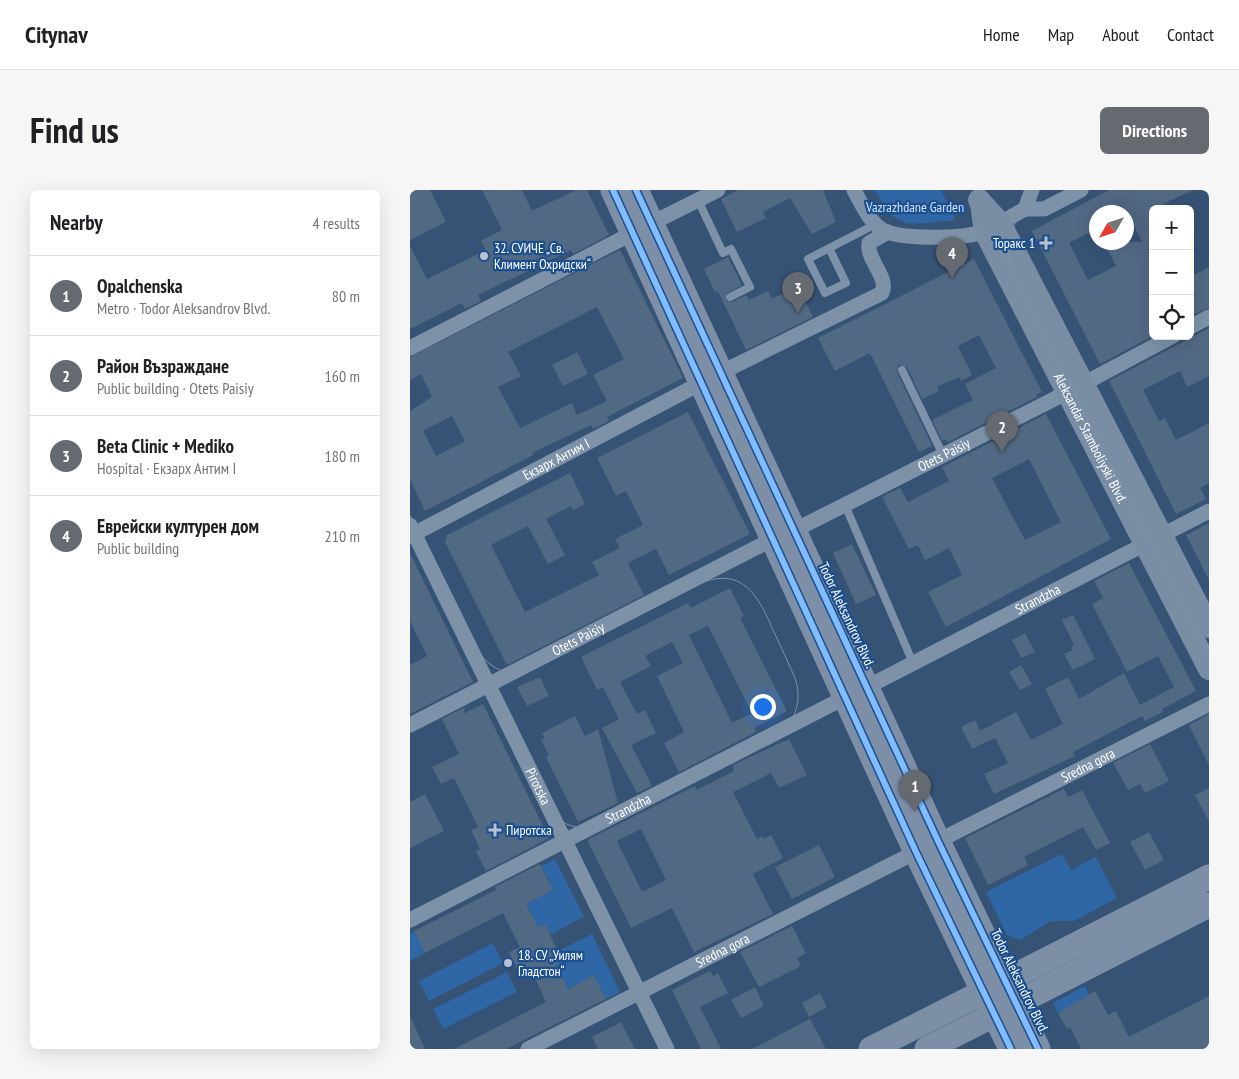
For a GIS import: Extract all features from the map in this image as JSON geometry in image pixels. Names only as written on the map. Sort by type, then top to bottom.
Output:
[{"type":"main road","name":"Todor Aleksandrov Blvd.","points":[[613,190],[642,228],[857,692],[938,840],[1038,1049]]},
{"type":"main road","name":"Todor Aleksandrov Blvd.","points":[[636,190],[642,228]]},
{"type":"main road","name":"Aleksandar Stamboliyski Blvd.","points":[[978,197],[1153,539],[1209,669]]},
{"type":"main road","name":"Aleksandar Stamboliyski Blvd.","points":[[1153,539],[1209,627]]},
{"type":"main road","name":"Todor Aleksandrov Blvd.","points":[[857,692],[916,852],[1011,1049]]},
{"type":"main road","points":[[871,1049],[1209,877]]},
{"type":"main road","points":[[927,1049],[1209,905]]},
{"type":"street","points":[[410,348],[718,190]]},
{"type":"street","points":[[854,190],[882,228],[914,237],[970,235],[993,227],[1025,209],[1044,209],[1081,190]]},
{"type":"street","points":[[1025,209],[1032,190]]},
{"type":"street","name":"Екзарх Антим I","points":[[412,532],[710,378],[882,293],[884,284],[867,250],[869,243],[882,228]]},
{"type":"street","points":[[1194,325],[1209,317]]},
{"type":"street","name":"Otets Paisiy","points":[[410,725],[1076,388],[1166,340]]},
{"type":"street","name":"Strandzha","points":[[410,920],[1209,511]]},
{"type":"street","name":"Pirotska","points":[[412,532],[667,1049]]},
{"type":"street","name":"Sredna gora","points":[[938,840],[1209,704]]},
{"type":"street","name":"Sredna gora","points":[[528,1049],[916,852]]},
{"type":"lane","points":[[698,200],[723,253],[731,249],[750,288],[730,297]]},
{"type":"lane","points":[[829,248],[846,283],[825,293],[808,258],[829,248],[882,228]]},
{"type":"lane","points":[[902,370],[943,455]]},
{"type":"lane","points":[[845,505],[913,663]]},
{"type":"green space","name":"Vazrazhdane Garden","points":[[875,190],[941,190],[955,218],[952,221],[906,223],[898,220],[891,214]]},
{"type":"green space","points":[[1062,854],[1071,870],[1096,857],[1117,898],[1074,921],[1051,921],[1020,940],[1007,935],[986,892]]},
{"type":"green space","points":[[555,859],[584,917],[549,935],[538,927],[526,904],[550,882],[541,866]]},
{"type":"green space","points":[[414,931],[425,953],[410,961],[410,934]]},
{"type":"green space","points":[[592,934],[620,992],[606,999],[594,975],[568,989],[556,964],[562,961],[558,951]]},
{"type":"green space","points":[[493,943],[503,963],[429,1001],[419,981]]},
{"type":"green space","points":[[507,972],[517,992],[443,1029],[433,1009]]},
{"type":"green space","points":[[1085,986],[1089,995],[1058,1013],[1053,1003]]},
{"type":"building","points":[[410,190],[430,190],[446,222],[410,240]]},
{"type":"building","name":"32. СУИЧЕ „Св. Климент Охридски“","points":[[482,190],[522,190],[532,211],[576,190],[587,190],[609,235],[573,254],[571,250],[478,295],[481,301],[465,309],[462,303],[410,329],[410,246],[427,279],[486,250],[481,241],[502,230]]},
{"type":"building","points":[[738,190],[823,190],[836,222],[812,234],[790,198],[763,212],[766,218],[737,232],[721,199]]},
{"type":"building","points":[[1109,190],[1193,190],[1161,205],[1149,205],[1149,338],[1100,364],[1032,231]]},
{"type":"building","points":[[620,250],[683,378],[607,417],[609,421],[593,429],[591,425],[532,453],[533,455],[425,511],[410,479],[410,411],[432,397],[421,374],[410,380],[410,357]],"holes":[[[597,307],[624,359],[593,375],[607,401],[577,415],[572,403],[520,428],[498,387],[521,376],[508,352]],[[452,416],[465,441],[436,456],[423,431]]]},
{"type":"building","points":[[728,257],[742,285],[726,294],[727,301],[732,302],[746,295],[749,300],[768,291],[772,299],[798,286],[813,317],[746,350],[718,291],[715,292],[704,269]]},
{"type":"building","points":[[974,259],[1042,392],[1036,395],[1037,397],[948,442],[946,439],[942,441],[932,420],[973,400],[965,384],[996,368],[979,335],[958,346],[972,375],[961,381],[959,377],[937,387],[939,391],[922,399],[907,367],[899,365],[897,372],[932,446],[919,452],[870,353],[835,371],[818,338]]},
{"type":"building","points":[[1209,267],[1209,308],[1194,314],[1194,295],[1194,275]]},
{"type":"building","points":[[1209,328],[1209,376],[1187,387],[1180,371],[1143,390],[1159,421],[1165,418],[1176,440],[1209,423],[1209,483],[1200,488],[1206,499],[1176,514],[1109,381],[1186,340],[1194,340],[1194,336]]},
{"type":"building","points":[[577,352],[588,374],[563,386],[552,365]]},
{"type":"building","points":[[688,412],[750,534],[669,575],[656,549],[628,563],[644,595],[507,665],[445,542],[447,535],[570,473],[585,504],[573,510],[571,506],[546,519],[565,555],[548,564],[528,526],[491,545],[525,612],[599,575],[592,562],[620,548],[615,539],[643,525],[626,491],[616,496],[597,458]]},
{"type":"building","points":[[1046,414],[1111,539],[946,627],[928,592],[962,575],[949,548],[925,560],[918,545],[909,549],[882,497],[900,488],[908,502],[949,481],[942,467]],"holes":[[[1029,459],[1061,522],[1025,540],[992,478]]]},
{"type":"building","points":[[1209,523],[1209,580],[1186,535]]},
{"type":"building","points":[[852,544],[876,595],[856,604],[833,553]]},
{"type":"building","points":[[410,553],[473,682],[410,714],[410,665],[427,656],[410,621]]},
{"type":"building","points":[[1129,563],[1196,691],[1162,709],[1163,712],[1145,721],[1142,716],[1073,752],[1075,756],[994,794],[984,774],[1008,763],[995,738],[972,749],[961,727],[975,720],[980,731],[1016,712],[1031,740],[1063,724],[1045,689],[1068,677],[1079,699],[1124,673],[1140,705],[1174,687],[1158,656],[1127,672],[1092,604],[1103,598],[1094,581]]},
{"type":"building","points":[[730,588],[744,616],[740,618],[787,711],[754,728],[756,732],[679,772],[664,743],[684,732],[657,676],[683,663],[672,642],[645,656],[651,666],[620,682],[637,714],[645,710],[656,733],[631,745],[652,786],[637,793],[602,728],[619,719],[603,687],[597,690],[581,657],[688,603],[691,608]],"holes":[[[708,626],[752,713],[732,723],[689,635]]]},
{"type":"building","points":[[1073,615],[1095,659],[1073,670],[1064,654],[1073,650],[1071,646],[1074,645],[1062,620]]},
{"type":"building","points":[[1025,633],[1035,652],[1021,658],[1012,640]]},
{"type":"building","points":[[1021,665],[1032,684],[1020,690],[1009,672]]},
{"type":"building","points":[[540,677],[549,696],[527,706],[517,687]]},
{"type":"building","points":[[483,704],[549,838],[486,871],[476,851],[480,849],[471,830],[478,827],[454,778],[441,784],[432,767],[459,754],[442,719],[465,707],[463,714]]},
{"type":"building","points":[[1209,714],[1209,765],[1189,725]]},
{"type":"building","points":[[575,716],[585,736],[598,729],[618,803],[578,822],[546,757],[549,756],[541,740],[545,738],[542,733]]},
{"type":"building","points":[[789,739],[807,775],[779,788],[771,773],[733,792],[757,839],[762,836],[764,839],[771,835],[783,858],[753,874],[773,914],[694,952],[672,908],[631,928],[588,842],[589,839],[695,786],[697,790],[734,771],[733,765]],"holes":[[[641,829],[666,880],[642,892],[617,841]]]},
{"type":"building","points":[[1150,744],[1169,781],[1145,793],[1140,784],[1128,790],[1113,763]]},
{"type":"building","points":[[1209,788],[1209,822],[1195,795]]},
{"type":"building","points":[[1064,789],[1068,797],[1082,790],[1110,843],[1096,850],[1083,827],[1024,857],[1028,865],[988,885],[965,838]]},
{"type":"building","points":[[425,794],[444,831],[410,848],[410,802]]},
{"type":"building","points":[[1149,832],[1164,860],[1145,870],[1130,842]]},
{"type":"building","points":[[819,845],[835,877],[792,899],[775,867]]},
{"type":"building","points":[[540,864],[553,890],[526,904],[538,927],[545,924],[562,961],[556,964],[568,989],[594,975],[606,999],[506,1049],[454,1049],[546,1002],[530,967],[519,973],[509,952],[520,947],[503,913],[425,953],[414,931],[496,890],[495,887]]},
{"type":"building","points":[[792,926],[806,953],[797,958],[801,966],[759,987],[740,952]]},
{"type":"building","points":[[710,971],[713,976],[718,973],[728,993],[700,1007],[721,1049],[701,1049],[672,990]]},
{"type":"building","points":[[755,987],[764,1006],[741,1018],[731,1000]]},
{"type":"building","points":[[1095,991],[1108,1015],[1116,1011],[1129,1037],[1209,996],[1209,1049],[1081,1049],[1070,1027],[1067,1029],[1058,1013]]},
{"type":"building","points":[[820,993],[827,1007],[809,1017],[802,1003]]},
{"type":"building","points":[[410,1016],[425,1049],[410,1049]]},
{"type":"building","points":[[810,1019],[826,1049],[752,1049]]},
{"type":"building","points":[[621,1022],[635,1049],[598,1049],[592,1037]]},
{"type":"tram line","points":[[850,190],[869,222],[878,231],[892,239],[924,241],[975,238],[990,242],[1002,252],[1209,656]]},
{"type":"tram line","points":[[859,190],[878,220],[886,227],[899,232],[913,234],[960,230],[976,231],[989,234],[1001,241]]},
{"type":"tram line","points":[[1009,262],[1010,236],[1028,190]]},
{"type":"tram line","points":[[410,515],[671,1049]]},
{"type":"tram line","points":[[410,535],[662,1049]]},
{"type":"tram line","points":[[473,643],[488,663],[494,667],[508,673],[525,673],[701,583],[716,579],[728,579],[739,582],[756,597],[795,678],[798,693],[797,707],[791,720],[782,732],[604,824],[586,828],[570,825],[555,817],[542,804]]},
{"type":"cycle path","points":[[613,190],[916,852],[1011,1049]]},
{"type":"cycle path","points":[[636,190],[938,841],[1038,1049]]},
{"type":"place","name":"Торакс 1","points":[[1046,243]]},
{"type":"place","name":"32. СУИЧЕ „Св. Климент Охридски“","points":[[484,256]]},
{"type":"place","name":"Еврейски културен дом","points":[[952,278]]},
{"type":"place","name":"Beta Clinic + Mediko","points":[[798,313]]},
{"type":"place","name":"Район Възраждане","points":[[1002,452]]},
{"type":"place","name":"Opalchenska","points":[[915,811]]},
{"type":"place","name":"Пиротска","points":[[495,830]]},
{"type":"place","name":"18. СУ „Уилям Гладстон“","points":[[508,963]]}]
